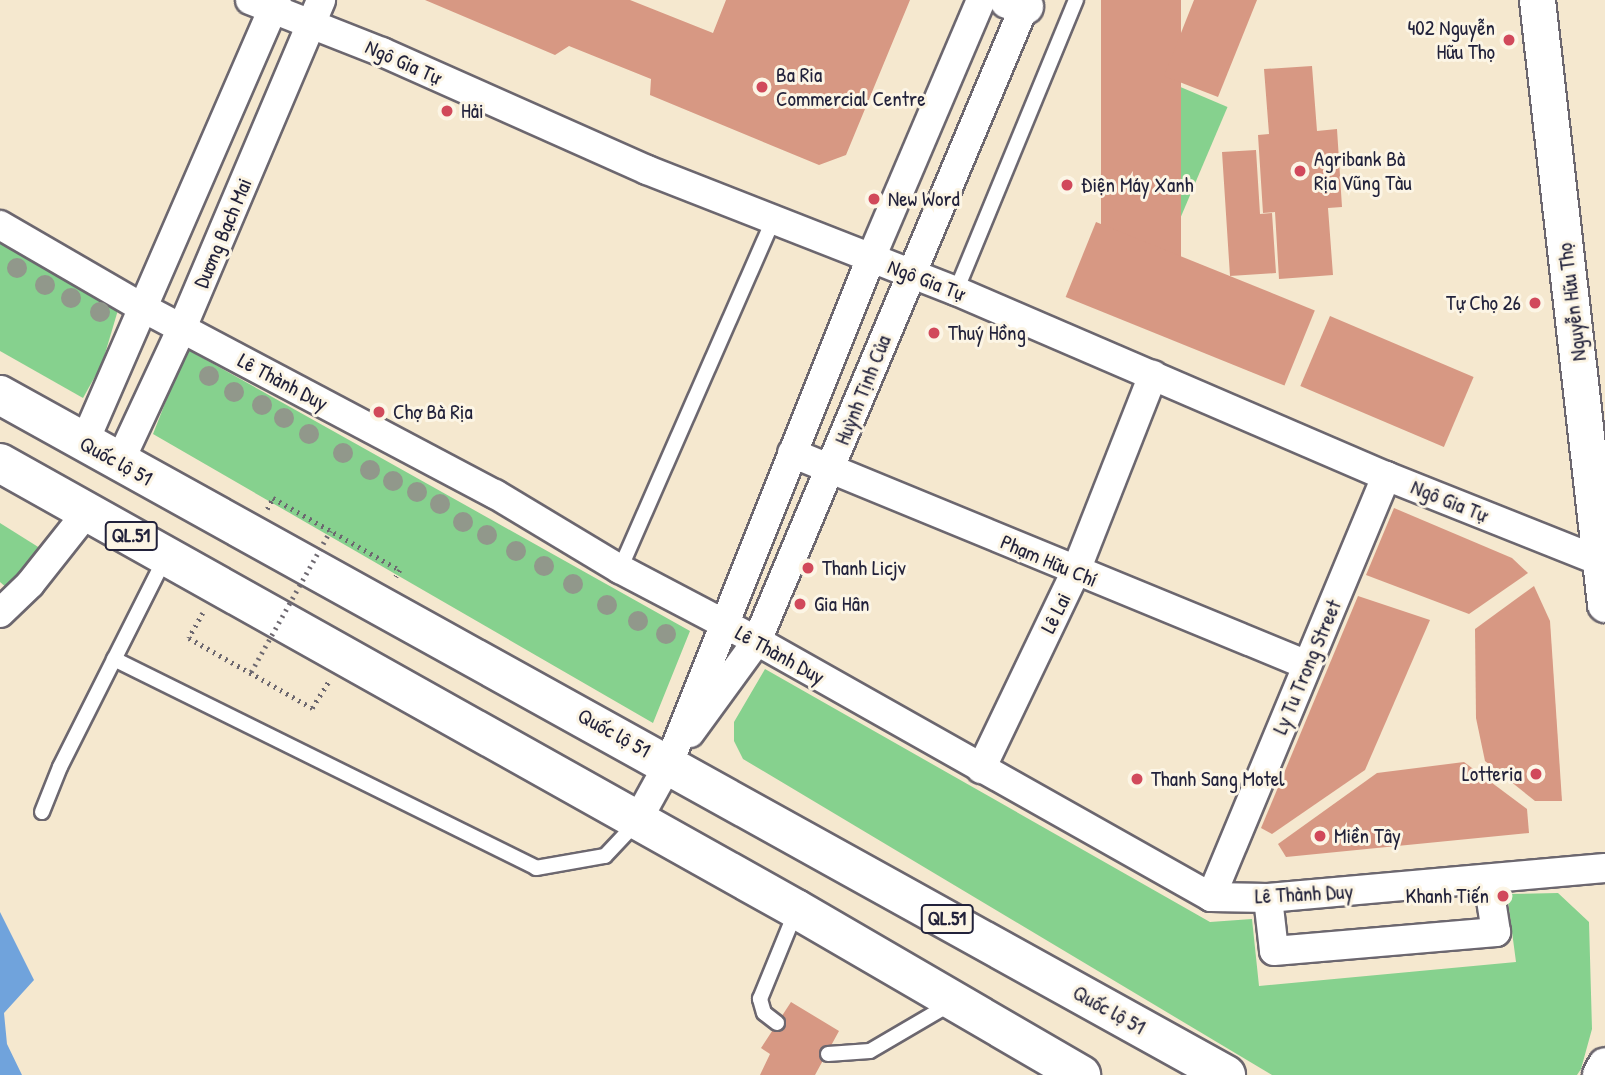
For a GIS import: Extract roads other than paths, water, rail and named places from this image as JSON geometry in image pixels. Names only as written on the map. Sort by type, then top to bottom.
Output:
[{"type":"highway","name":"Quốc lộ 51","points":[[0,395],[668,763],[1226,1075]]},
{"type":"highway","name":"QL.51","points":[[0,463],[796,909],[1081,1075]]},
{"type":"street","name":"Huỳnh Tịnh Của","points":[[637,821],[668,763],[722,623],[871,258],[981,0]]},
{"type":"street","name":"Nguyễn Hữu Thọ","points":[[1537,0],[1603,563],[1605,604]]},
{"type":"street","name":"Huỳnh Tịnh Của","points":[[668,763],[757,641],[832,467],[1020,2]]},
{"type":"street","name":"Ngô Gia Tự","points":[[267,3],[316,12],[772,222],[956,291],[1387,476],[1603,563]]},
{"type":"street","name":"Dương Bạch Mai","points":[[84,443],[145,309],[267,3]]},
{"type":"street","name":"Dương Bạch Mai","points":[[120,463],[182,328],[316,12]]},
{"type":"street","name":"Lê Thành Duy","points":[[0,225],[145,309],[495,494],[620,569],[757,641],[1211,897],[1268,898],[1488,881],[1605,868]]},
{"type":"street","name":"Lê Lai","points":[[981,769],[1075,573],[1153,375]]},
{"type":"street","name":"Phạm Hữu Chí","points":[[792,453],[832,467],[1075,573],[1307,666]]},
{"type":"street","name":"Ly Tu Trong Street","points":[[1211,897],[1387,476]]},
{"type":"street","points":[[0,613],[30,584],[87,512]]},
{"type":"street","points":[[1268,898],[1274,951],[1496,932],[1488,881]]},
{"type":"street","points":[[1600,1075],[1605,1065]]},
{"type":"lane","points":[[956,291],[1076,0]]},
{"type":"lane","points":[[620,569],[772,222]]},
{"type":"lane","points":[[42,811],[166,555]]},
{"type":"lane","points":[[114,659],[536,868],[605,856],[637,821]]},
{"type":"lane","points":[[777,1023],[764,1013],[760,999],[796,909]]},
{"type":"lane","points":[[828,1054],[870,1051],[954,1002]]},
{"type":"water","points":[[0,912],[34,980],[4,1013],[7,1044],[22,1075],[0,1075]]},
{"type":"place","name":"402 Nguyễn Hữu Thọ","points":[[1509,40]]},
{"type":"place","name":"Ba Ria Commercial Centre","points":[[762,87]]},
{"type":"place","name":"Hải","points":[[447,111]]},
{"type":"place","name":"Agribank Bà Rịa Vũng Tàu","points":[[1300,171]]},
{"type":"place","name":"Điện Máy Xanh","points":[[1067,185]]},
{"type":"place","name":"New Word","points":[[874,199]]},
{"type":"place","name":"Tự Chọ 26","points":[[1535,303]]},
{"type":"place","name":"Thuý Hồng","points":[[934,333]]},
{"type":"place","name":"Chợ Bà Rịa","points":[[379,412]]},
{"type":"place","name":"Thanh Licjv","points":[[808,568]]},
{"type":"place","name":"Gia Hân","points":[[800,604]]},
{"type":"place","name":"Lotteria","points":[[1536,774]]},
{"type":"place","name":"Thanh Sang Motel","points":[[1137,779]]},
{"type":"place","name":"Miền Tây","points":[[1320,836]]},
{"type":"place","name":"Khanh Tiến","points":[[1503,896]]}]
